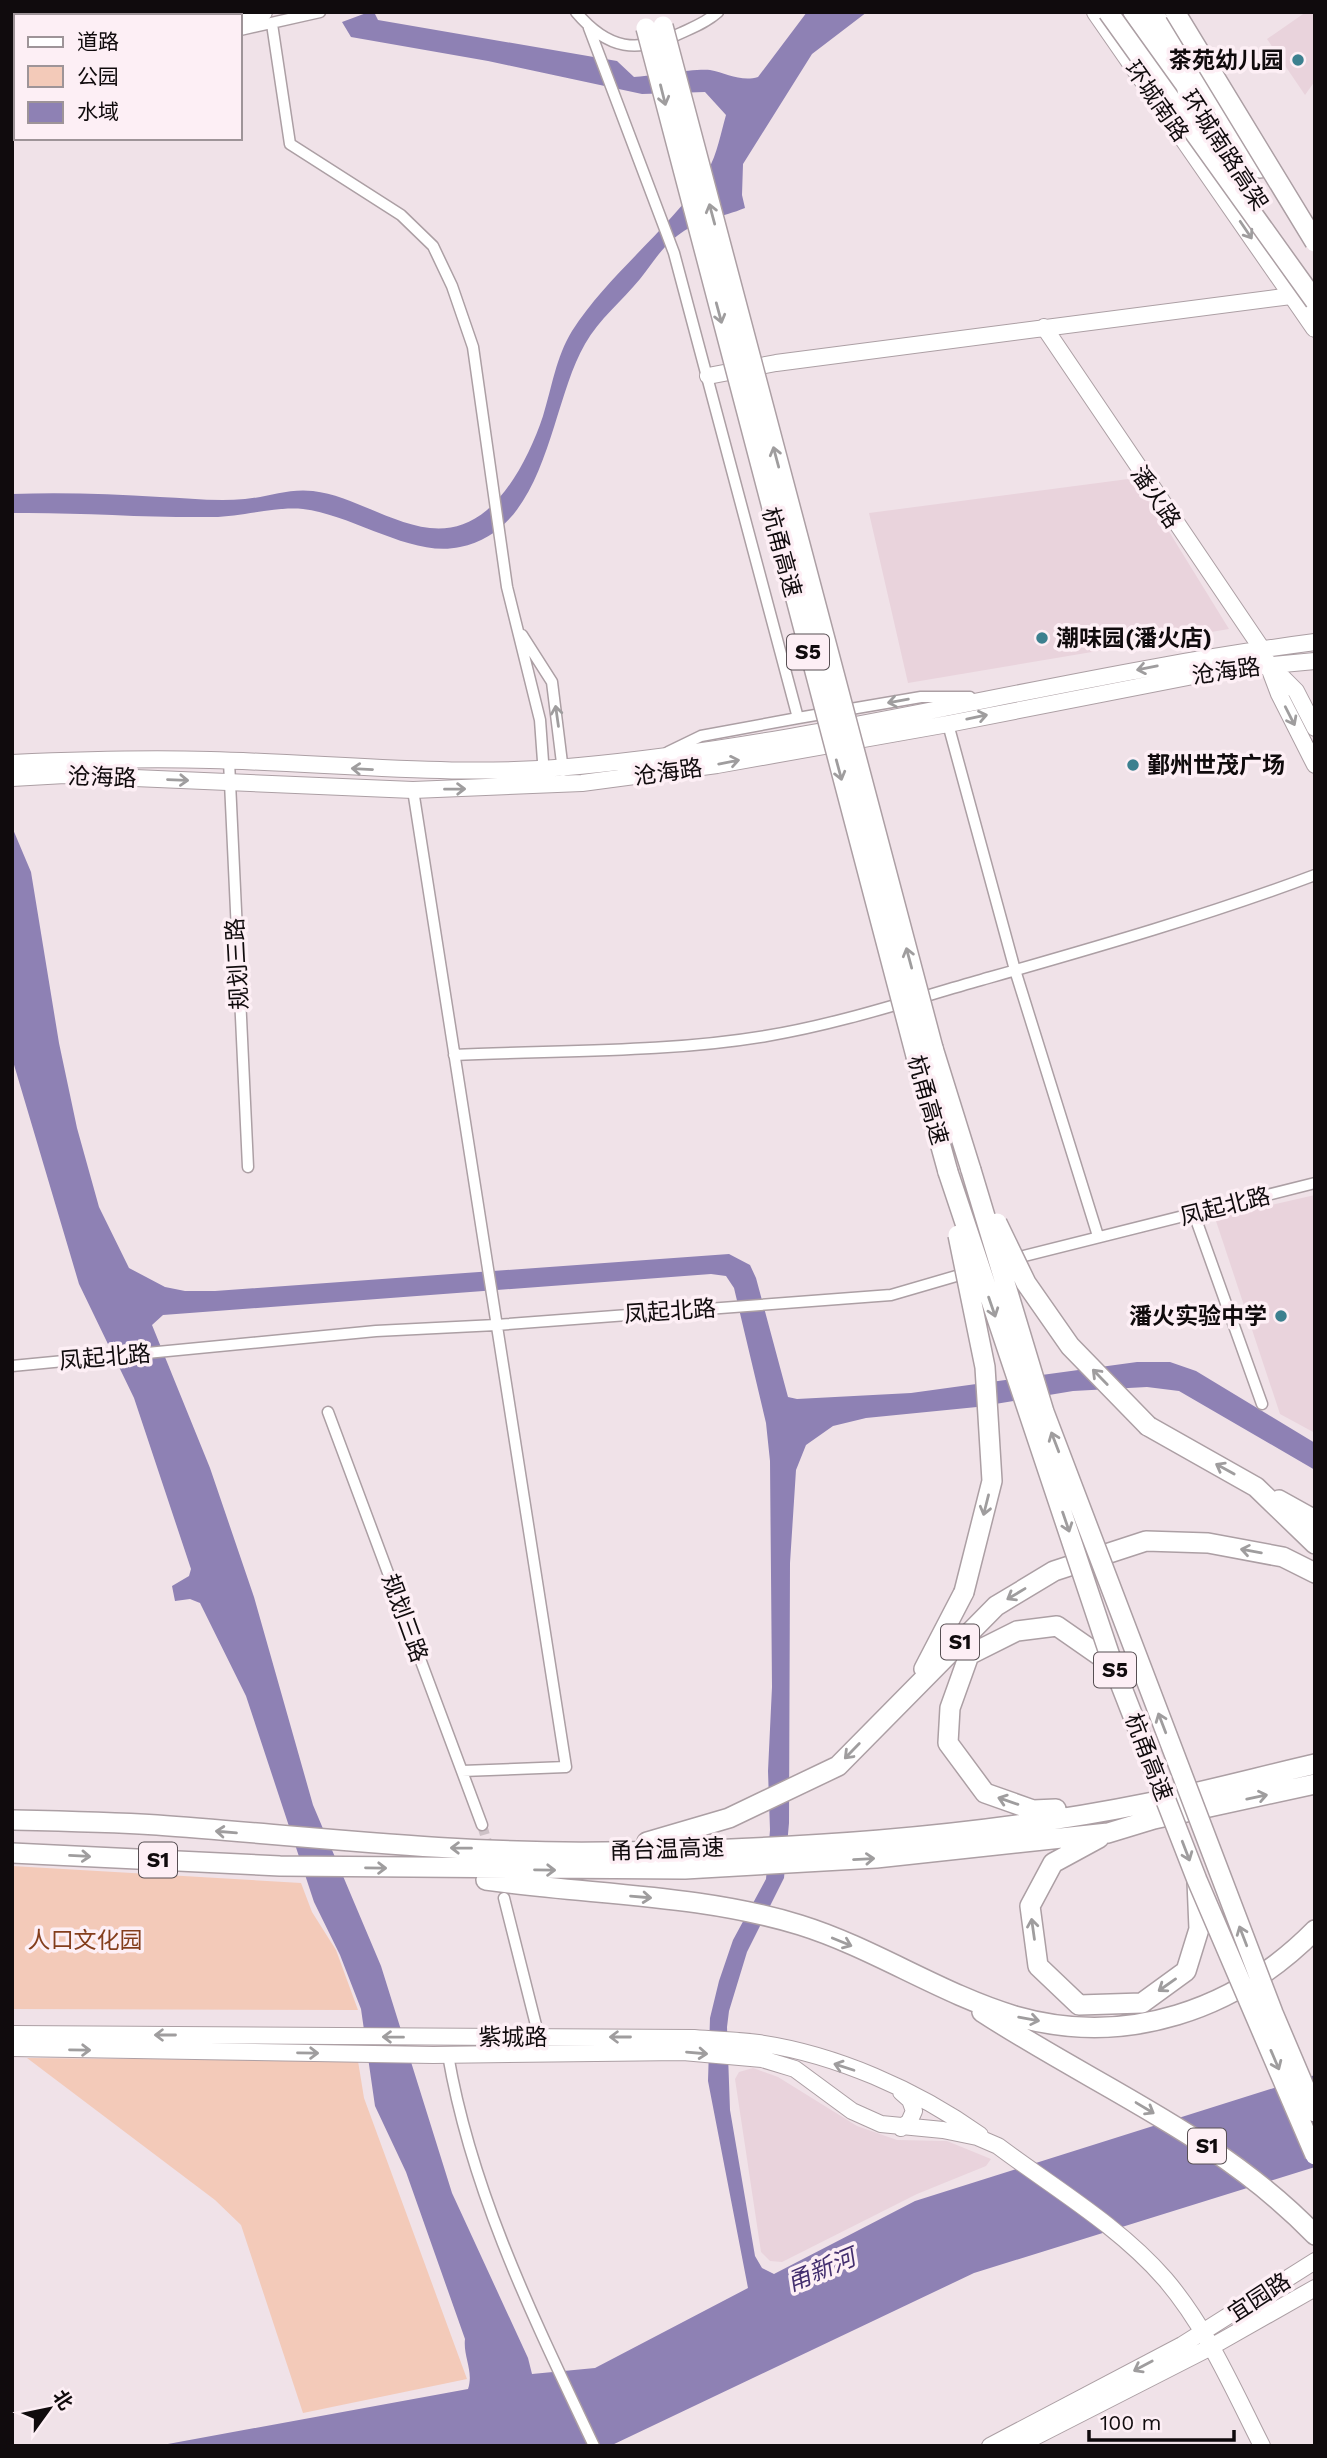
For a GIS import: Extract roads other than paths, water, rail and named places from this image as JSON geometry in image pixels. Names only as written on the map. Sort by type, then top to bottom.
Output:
[{"type":"highway","points":[[1108,12],[1315,301]]},
{"type":"highway","name":"环城南路高架","points":[[1133,12],[1187,90],[1315,291]]},
{"type":"highway","name":"环城南路高架","points":[[1152,12],[1202,79],[1315,255]]},
{"type":"highway","points":[[1175,12],[1315,243]]},
{"type":"highway","name":"杭甬高速","points":[[653,20],[933,1048],[1044,1412],[1268,2000],[1315,2112]]},
{"type":"highway","name":"杭甬高速","points":[[653,20],[860,850],[948,1172],[1113,1665],[1197,1880],[1315,2155]]},
{"type":"highway","points":[[971,1170],[1026,1283],[1070,1346],[1148,1426],[1315,1520]]},
{"type":"highway","points":[[914,1688],[964,1592],[992,1482],[985,1367],[960,1251],[948,1172]]},
{"type":"highway","points":[[1256,1487],[1315,1544]]},
{"type":"highway","name":"S1","points":[[603,1852],[671,1836],[729,1818],[838,1766],[996,1606],[1054,1571],[1146,1541],[1208,1544],[1283,1557],[1315,1573]]},
{"type":"highway","points":[[1113,1665],[1057,1626],[1017,1631],[969,1655],[950,1708],[948,1742],[985,1793],[1033,1810],[1074,1808],[1251,1771],[1315,1763]]},
{"type":"highway","name":"甬台温高速","points":[[12,1853],[303,1867],[632,1870],[753,1865],[798,1853],[1046,1821],[1149,1803],[1315,1763]]},
{"type":"highway","name":"甬台温高速","points":[[12,1819],[155,1825],[397,1847],[603,1852],[778,1845],[798,1853],[877,1858],[1108,1833],[1154,1819],[1315,1784]]},
{"type":"highway","points":[[1108,1833],[1053,1863],[1030,1906],[1038,1966],[1079,2005],[1142,2003],[1186,1971],[1199,1929],[1197,1880]]},
{"type":"highway","name":"S1","points":[[403,1868],[552,1889],[715,1904],[802,1925],[943,1986],[1002,2025],[1238,2165],[1315,2235]]},
{"type":"highway","points":[[943,1986],[1015,2016],[1064,2025],[1148,2024],[1220,2002],[1286,1959],[1315,1930]]},
{"type":"main road","name":"环城南路","points":[[1096,12],[1315,328]]},
{"type":"main road","points":[[1162,12],[1239,114],[1315,226]]},
{"type":"main road","points":[[242,18],[267,18]]},
{"type":"main road","points":[[708,376],[776,363],[1291,296],[1315,285]]},
{"type":"main road","name":"潘火路","points":[[1044,327],[1262,649],[1279,694],[1315,765]]},
{"type":"main road","name":"沧海路","points":[[563,776],[878,722],[990,698],[1262,649],[1315,642]]},
{"type":"main road","name":"沧海路","points":[[12,778],[65,775],[413,790],[544,777],[650,776],[948,724],[1202,674],[1315,661]]},
{"type":"main road","name":"潘火路","points":[[1270,665],[1296,691],[1315,728]]},
{"type":"main road","name":"沧海路","points":[[12,763],[106,758],[221,760],[415,771],[490,772],[544,777]]},
{"type":"main road","name":"紫城路","points":[[12,2034],[694,2038],[758,2043],[885,2080],[961,2122],[994,2144]]},
{"type":"main road","name":"紫城路","points":[[12,2049],[440,2055],[683,2052],[762,2059],[795,2069],[865,2117],[901,2128],[943,2130],[994,2144]]},
{"type":"main road","points":[[885,2080],[913,2105],[914,2115],[901,2128]]},
{"type":"main road","points":[[994,2144],[1126,2241],[1166,2280],[1207,2340],[1262,2446]]},
{"type":"main road","name":"宜园路","points":[[1207,2340],[1315,2261]]},
{"type":"main road","name":"宜园路","points":[[1207,2340],[1315,2288]]},
{"type":"main road","points":[[990,2446],[1207,2340]]},
{"type":"main road","points":[[1017,2446],[1207,2340]]},
{"type":"street","points":[[242,29],[267,18],[320,12]]},
{"type":"street","points":[[576,12],[589,28],[674,253],[798,718]]},
{"type":"street","points":[[589,28],[620,46],[655,45],[709,20],[718,12]]},
{"type":"street","points":[[267,18],[290,144],[401,215],[433,246],[452,286],[473,347],[513,623],[534,687],[540,720],[544,777]]},
{"type":"street","points":[[513,623],[552,682],[563,776]]},
{"type":"street","points":[[656,758],[701,736],[798,718],[921,697],[990,698]]},
{"type":"street","points":[[948,724],[1015,970],[1098,1236]]},
{"type":"street","name":"规划三路","points":[[221,760],[228,782],[248,1167]]},
{"type":"street","points":[[413,790],[566,1767],[462,1771]]},
{"type":"street","points":[[454,1055],[700,1044],[766,1036],[839,1020],[1015,970],[1233,906],[1315,875]]},
{"type":"street","name":"凤起北路","points":[[12,1366],[376,1331],[496,1325],[891,1294],[1098,1236],[1315,1183]]},
{"type":"street","points":[[1194,1214],[1262,1404]]},
{"type":"street","name":"规划三路","points":[[328,1412],[482,1825]]},
{"type":"street","points":[[503,1898],[538,2037]]},
{"type":"street","points":[[440,2055],[482,2194],[594,2446]]},
{"type":"water","points":[[374,12],[378,20],[617,61],[634,77],[710,70],[752,78],[758,77],[807,12],[867,12],[812,54],[743,164],[742,195],[745,208],[693,226],[671,241],[591,335],[573,370],[542,462],[529,491],[512,516],[489,536],[460,547],[422,547],[342,519],[293,508],[213,517],[12,513],[12,494],[224,500],[304,490],[335,496],[422,527],[444,528],[466,523],[487,510],[505,491],[533,442],[558,362],[572,331],[604,289],[693,192],[711,164],[726,115],[705,92],[642,94],[488,61],[351,37],[342,22]]},
{"type":"water","name":"甬新河","points":[[12,827],[31,872],[59,1043],[77,1128],[99,1207],[129,1268],[165,1287],[185,1291],[215,1291],[729,1254],[750,1265],[756,1278],[788,1397],[797,1399],[911,1393],[1137,1362],[1170,1362],[1196,1371],[1315,1443],[1315,1470],[1179,1391],[1147,1387],[1073,1391],[977,1407],[866,1418],[833,1426],[806,1445],[796,1470],[790,1563],[789,1823],[784,1878],[747,1952],[729,2011],[727,2027],[730,2110],[755,2256],[762,2268],[774,2274],[915,2201],[1315,2075],[1315,2167],[974,2273],[610,2446],[157,2446],[468,2389],[469,2370],[465,2339],[406,2172],[375,2106],[361,2009],[340,1955],[314,1902],[246,1696],[200,1603],[190,1599],[175,1601],[172,1586],[189,1576],[191,1569],[134,1398],[79,1284],[12,1058]],"holes":[[[711,1274],[726,1276],[734,1288],[766,1423],[770,1461],[772,1687],[768,1771],[770,1830],[766,1879],[733,1940],[719,1981],[710,2018],[708,2081],[748,2288],[595,2368],[532,2374],[528,2358],[452,2193],[381,1966],[313,1805],[254,1597],[210,1468],[152,1325],[163,1315]]]},
{"type":"tunnel","points":[[482,1825],[490,1852]]},
{"type":"place","name":"茶苑幼儿园","points":[[1298,60]]},
{"type":"place","name":"潮味园(潘火店)","points":[[1042,638]]},
{"type":"place","name":"鄞州世茂广场","points":[[1133,765]]},
{"type":"place","name":"潘火实验中学","points":[[1281,1316]]},
{"type":"park label","name":"人口文化园","points":[[85,1940]]}]
